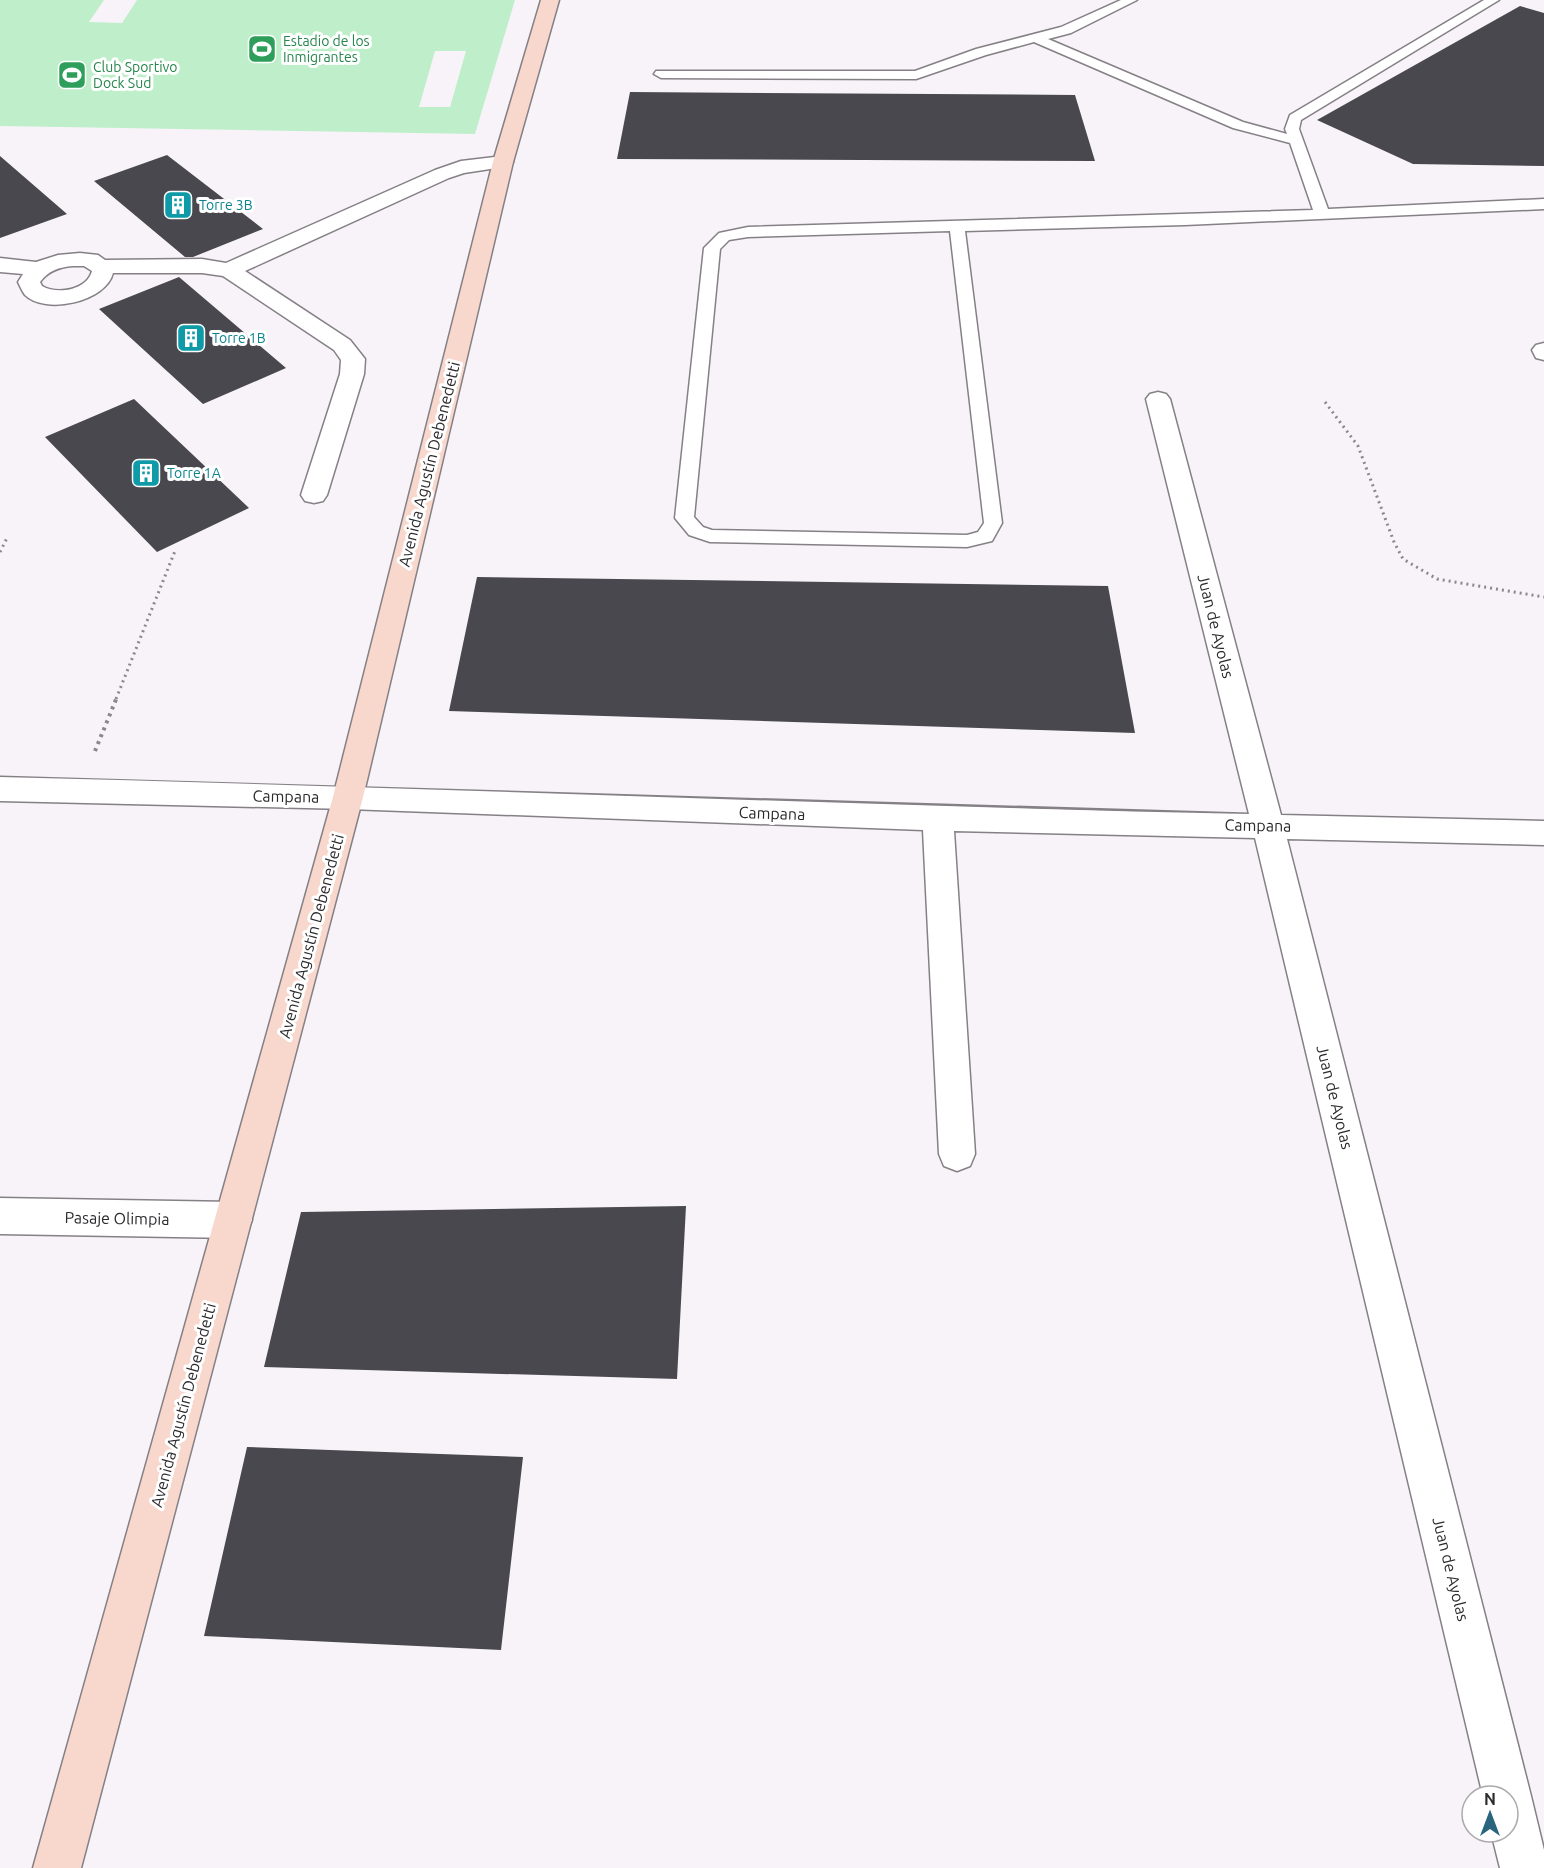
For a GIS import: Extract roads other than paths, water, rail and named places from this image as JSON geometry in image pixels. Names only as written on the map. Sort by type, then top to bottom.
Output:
[{"type":"main road","name":"Avenida Agustín Debenedetti","points":[[57,1868],[348,797],[503,162],[550,0]]},
{"type":"street","points":[[230,270],[442,174],[461,167],[503,162]]},
{"type":"street","points":[[0,265],[40,269],[69,259],[90,260],[102,267],[202,266],[230,270],[342,345],[353,359],[352,374],[314,495]]},
{"type":"street","points":[[40,269],[29,282],[30,288],[35,293],[56,298],[81,293],[92,288],[104,275],[102,267]]},
{"type":"street","name":"Juan de Ayolas","points":[[1158,399],[1268,826],[1504,1784]]},
{"type":"street","name":"Campana","points":[[0,789],[348,797],[938,819],[1544,833]]},
{"type":"street","points":[[938,819],[957,1154]]},
{"type":"street","name":"Pasaje Olimpia","points":[[0,1216],[233,1220]]},
{"type":"street","points":[[1518,1844],[1524,1868]]},
{"type":"lane","points":[[660,74],[916,75],[981,52],[1074,27],[1131,0]]},
{"type":"lane","points":[[1322,214],[1292,129],[1295,118],[1493,0]]},
{"type":"lane","points":[[1035,38],[1238,125],[1297,141]]},
{"type":"lane","points":[[957,226],[993,523],[985,537],[967,541],[710,536],[696,531],[684,518],[712,248],[724,236],[748,232],[1322,214],[1544,204]]},
{"type":"place","name":"Estadio de los Inmigrantes","points":[[262,49]]},
{"type":"place","name":"Club Sportivo Dock Sud","points":[[72,75]]},
{"type":"place","name":"Torre 3B","points":[[178,205]]},
{"type":"place","name":"Torre 1B","points":[[191,338]]},
{"type":"place","name":"Torre 1A","points":[[146,473]]}]
